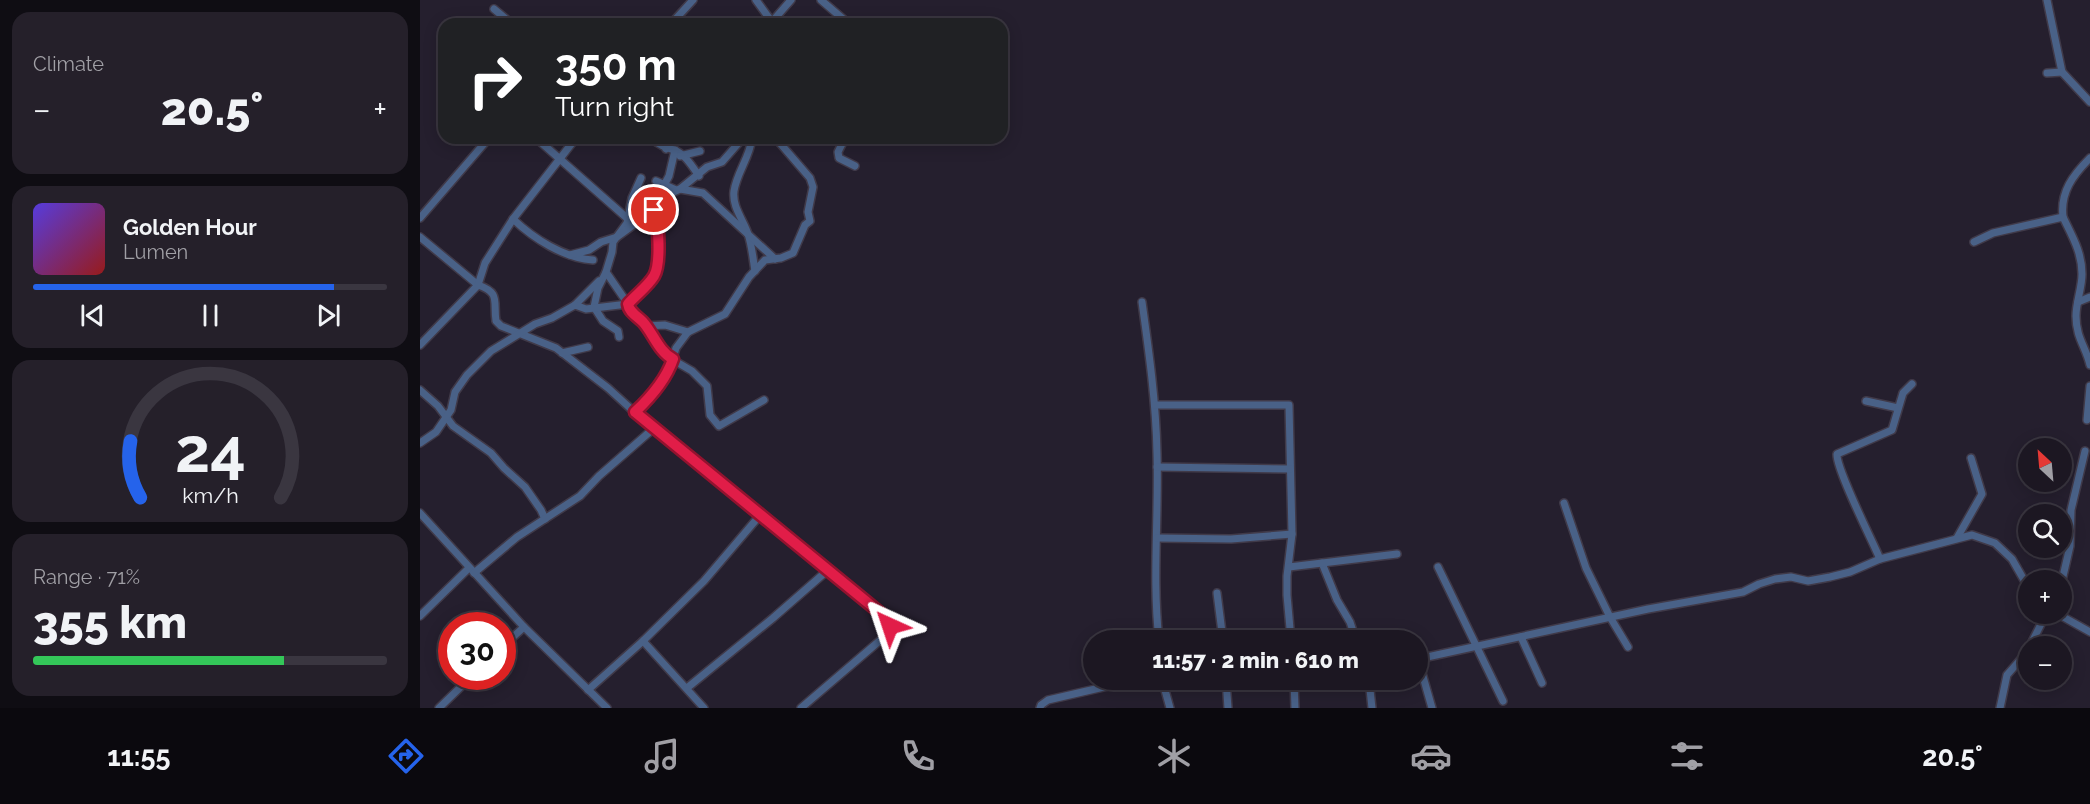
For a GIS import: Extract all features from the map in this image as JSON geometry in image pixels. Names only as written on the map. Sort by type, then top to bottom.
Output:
[{"type":"street","points":[[676,18],[693,0]]},
{"type":"street","points":[[756,0],[768,18]]},
{"type":"street","points":[[776,18],[792,0]]},
{"type":"street","points":[[821,0],[842,18]]},
{"type":"street","points":[[2047,0],[2062,72],[2090,102]]},
{"type":"street","points":[[494,9],[505,18]]},
{"type":"street","points":[[2047,73],[2062,72]]},
{"type":"street","points":[[420,218],[484,144]]},
{"type":"street","points":[[543,144],[630,215]]},
{"type":"street","points":[[420,345],[478,285],[485,263],[513,219],[572,144]]},
{"type":"street","points":[[659,144],[682,155],[699,176]]},
{"type":"street","points":[[666,149],[671,144]]},
{"type":"street","points":[[619,338],[618,331],[603,321],[594,308],[598,288],[612,252],[613,242],[640,202],[658,198],[678,189],[699,176],[707,167],[722,162],[738,144]]},
{"type":"street","points":[[751,144],[747,160],[738,176],[734,192],[735,207],[748,235],[755,271]]},
{"type":"street","points":[[635,412],[650,397],[669,371],[676,348],[688,332],[725,314],[736,295],[765,260],[793,253],[805,225],[810,221],[807,212],[813,187],[802,167],[781,144]]},
{"type":"street","points":[[842,144],[838,152],[839,158],[855,166]]},
{"type":"street","points":[[575,305],[586,309],[628,304],[653,277],[657,268],[658,229],[654,204],[671,170],[675,150]]},
{"type":"street","points":[[672,160],[699,151]]},
{"type":"street","points":[[2090,158],[2070,180],[2061,203],[2063,217],[2077,243],[2081,261],[2082,275],[2076,316],[2078,336],[2090,365]]},
{"type":"street","points":[[630,215],[632,197],[641,178]]},
{"type":"street","points":[[656,181],[678,189],[703,193],[775,259]]},
{"type":"street","points":[[632,197],[640,202]]},
{"type":"street","points":[[570,255],[589,250],[601,242],[617,237],[654,210]]},
{"type":"street","points":[[1974,242],[1994,233],[2063,217]]},
{"type":"street","points":[[513,219],[528,234],[579,259],[592,260]]},
{"type":"street","points":[[420,237],[478,285],[489,289],[494,295],[496,321],[501,326],[556,348],[608,388],[653,429],[761,514],[884,616],[890,626],[884,637],[803,707]]},
{"type":"street","points":[[606,272],[628,304],[628,309],[646,326],[664,352],[692,370],[707,386],[710,415],[719,426],[764,400]]},
{"type":"street","points":[[420,443],[436,432],[451,410],[455,392],[467,375],[491,351],[535,324],[552,318],[575,305],[606,272]]},
{"type":"street","points":[[2078,302],[2090,297]]},
{"type":"street","points":[[1142,302],[1155,405],[1158,630]]},
{"type":"street","points":[[646,326],[665,325],[688,332]]},
{"type":"street","points":[[562,353],[588,347]]},
{"type":"street","points":[[1880,559],[1846,481],[1837,454],[1892,430],[1903,393],[1912,384]]},
{"type":"street","points":[[2087,420],[2090,386]]},
{"type":"street","points":[[420,390],[438,406],[453,426],[491,453],[525,487],[541,510],[544,519]]},
{"type":"street","points":[[1866,401],[1899,408]]},
{"type":"street","points":[[1155,405],[1289,405],[1292,534],[1287,595],[1290,630]]},
{"type":"street","points":[[420,616],[471,571],[517,537],[580,496],[599,476],[653,429]]},
{"type":"street","points":[[2064,570],[2070,546],[2071,510],[2085,451]]},
{"type":"street","points":[[1957,538],[1982,494],[1971,458]]},
{"type":"street","points":[[1157,467],[1290,469]]},
{"type":"street","points":[[1564,503],[1586,568],[1610,617],[1628,647]]},
{"type":"street","points":[[420,513],[524,627],[607,708]]},
{"type":"street","points":[[588,690],[643,641],[704,580],[761,514]]},
{"type":"street","points":[[1157,538],[1231,539],[1292,534]]},
{"type":"street","points":[[1428,657],[1610,617],[1743,592],[1775,579],[1791,577],[1808,580],[1830,577],[1850,572],[1880,559],[1972,535],[1995,543],[2012,560],[2018,570]]},
{"type":"street","points":[[1289,567],[1397,554]]},
{"type":"street","points":[[1323,563],[1337,600],[1353,630]]},
{"type":"street","points":[[1438,567],[1503,701]]},
{"type":"street","points":[[687,688],[828,570]]},
{"type":"street","points":[[1217,593],[1222,630]]},
{"type":"street","points":[[2072,622],[2090,632]]},
{"type":"street","points":[[516,634],[524,627]]},
{"type":"street","points":[[1521,637],[1542,683]]},
{"type":"street","points":[[643,641],[704,708]]},
{"type":"street","points":[[2000,708],[2007,675],[2018,662]]},
{"type":"street","points":[[439,708],[458,690]]},
{"type":"street","points":[[1040,708],[1048,700],[1091,690]]},
{"type":"street","points":[[1165,690],[1170,708]]},
{"type":"street","points":[[1227,690],[1228,708]]},
{"type":"street","points":[[1294,690],[1295,708]]},
{"type":"street","points":[[1370,690],[1372,708]]},
{"type":"street","points":[[1427,690],[1432,708]]},
{"type":"route","points":[[654,210],[658,229],[657,268],[653,277],[628,304],[628,309],[644,323],[668,357],[673,359],[669,371],[660,384],[635,412],[884,616],[890,626]]}]
